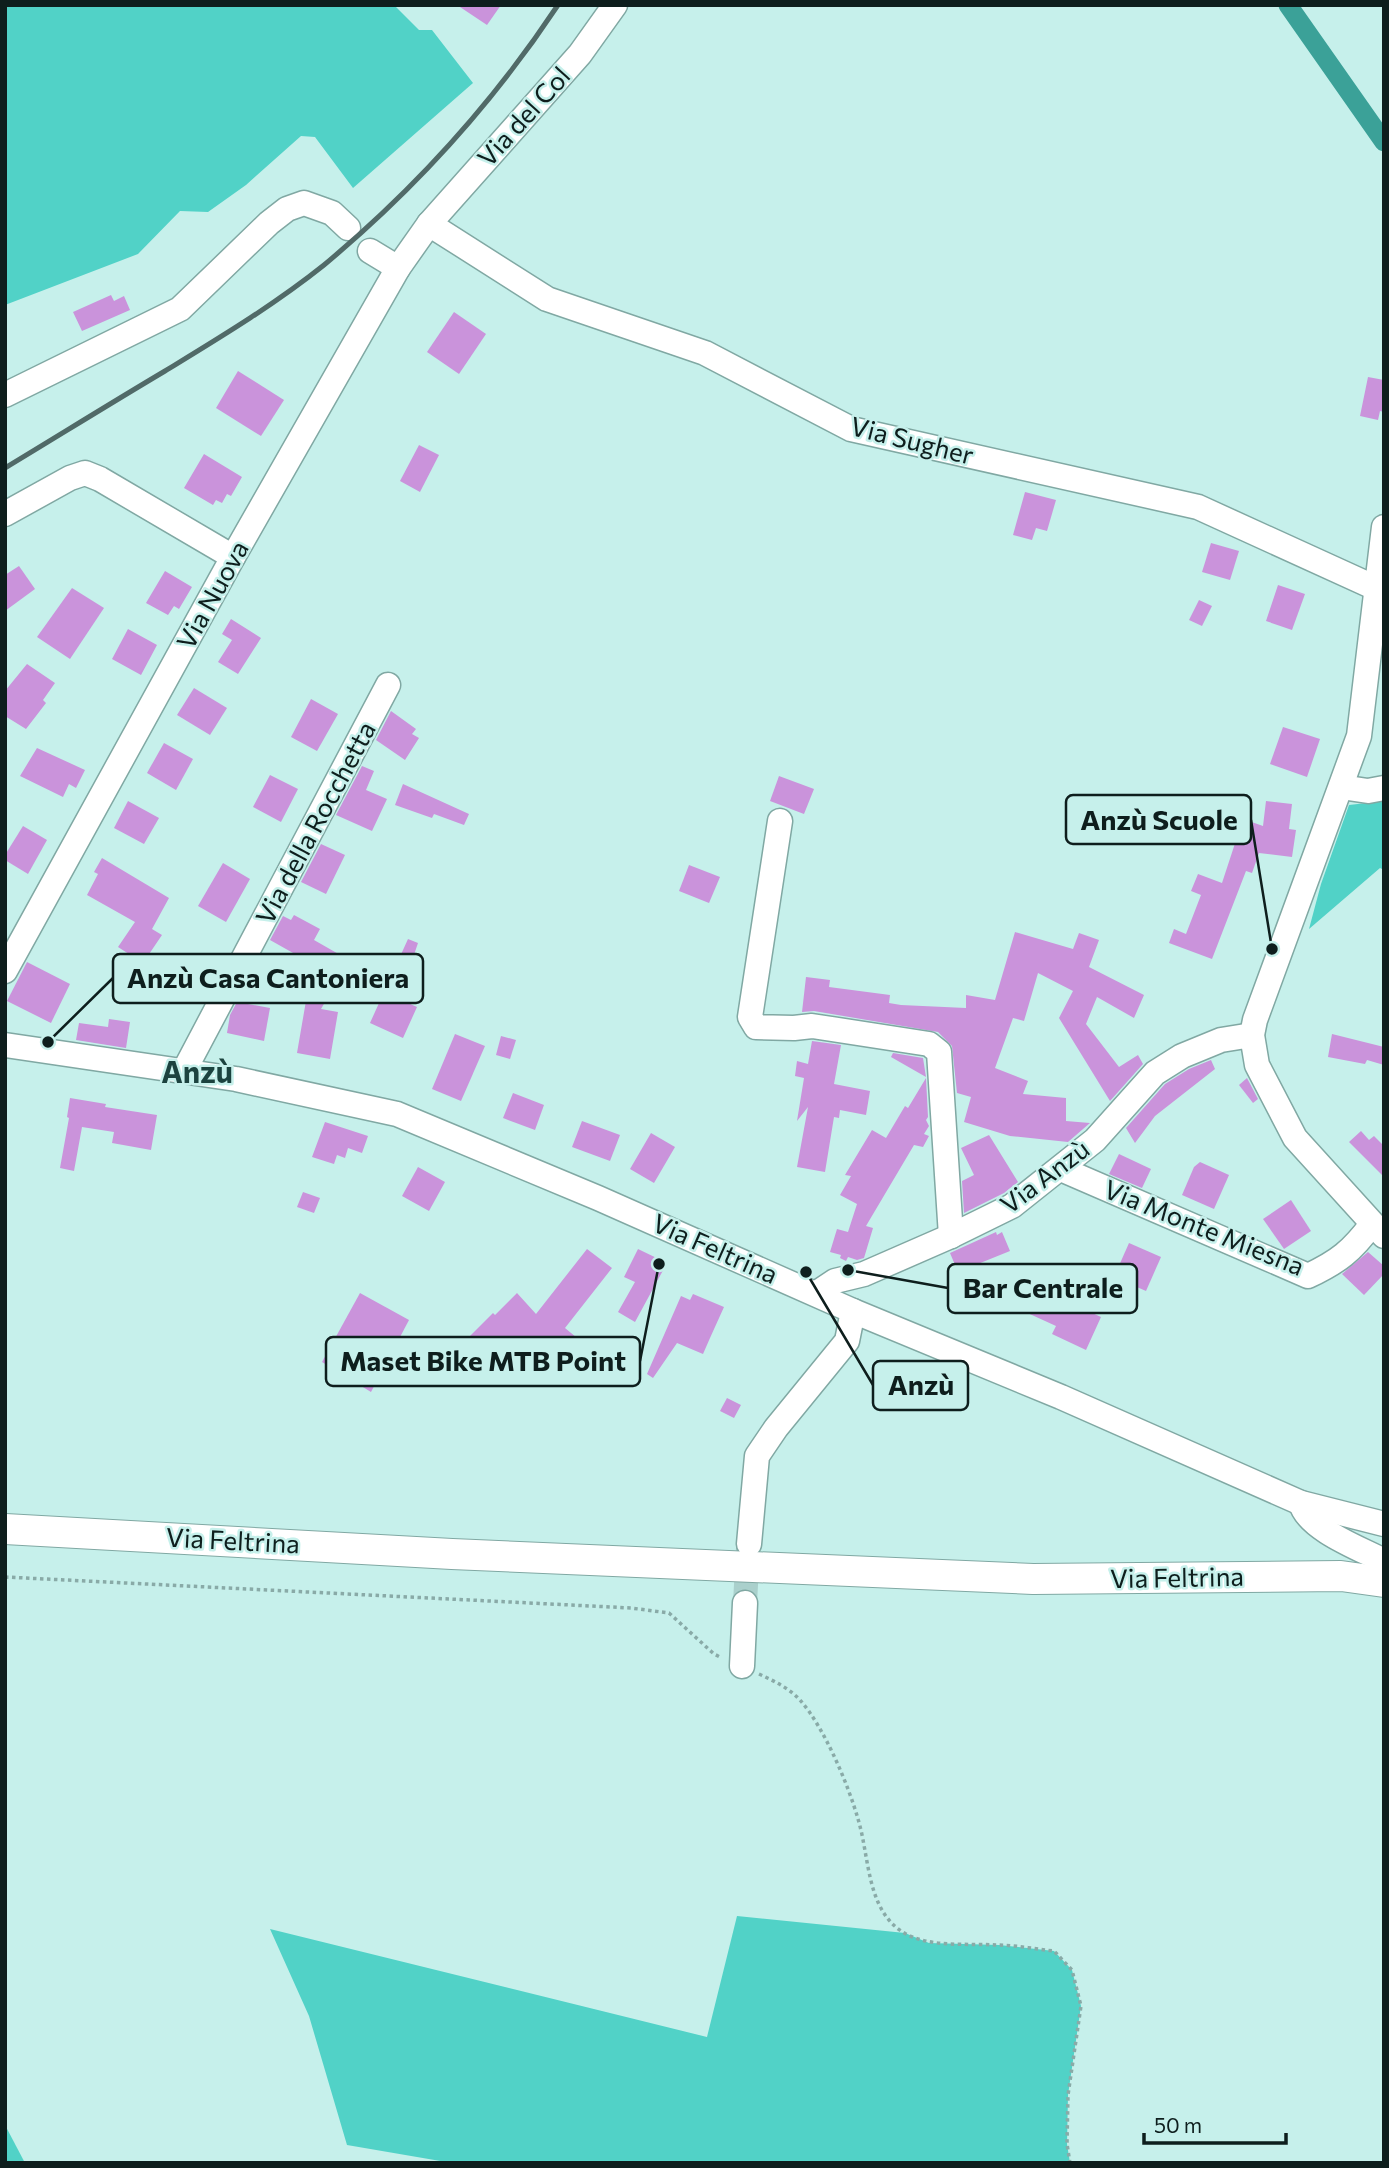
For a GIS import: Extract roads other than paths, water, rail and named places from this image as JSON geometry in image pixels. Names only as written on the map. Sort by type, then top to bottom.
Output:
[{"type":"main road","name":"Via Feltrina","points":[[5,1529],[452,1554],[1019,1578],[1341,1576],[1384,1582]]},
{"type":"street","name":"Via del Col","points":[[429,224],[580,54],[615,5]]},
{"type":"street","points":[[5,395],[180,309],[287,209],[304,203],[332,213],[348,228]]},
{"type":"street","name":"Via Nuova","points":[[5,971],[233,557],[398,268],[429,224]]},
{"type":"street","name":"Via Sugher","points":[[429,224],[547,299],[705,354],[851,429],[1198,507],[1378,589]]},
{"type":"street","points":[[370,251],[398,268]]},
{"type":"street","points":[[5,514],[70,478],[85,473],[100,479],[233,557]]},
{"type":"street","points":[[1378,1230],[1295,1138],[1257,1065],[1252,1035],[1255,1020],[1359,736],[1384,527]]},
{"type":"street","name":"Via della Rocchetta","points":[[184,1071],[388,685]]},
{"type":"street","points":[[1341,787],[1368,791],[1384,788]]},
{"type":"street","points":[[780,821],[750,1017],[756,1027],[812,1026],[929,1045],[939,1052],[951,1236]]},
{"type":"street","name":"Via Anzù","points":[[817,1293],[835,1281],[864,1274],[1012,1206],[1095,1140],[1155,1073],[1182,1056],[1221,1040],[1252,1035]]},
{"type":"street","name":"Via Feltrina","points":[[5,1045],[236,1079],[397,1114],[598,1198],[853,1311],[1061,1397],[1301,1503],[1308,1518],[1332,1535],[1384,1561]]},
{"type":"street","name":"Via Monte Miesna","points":[[1061,1168],[1308,1276],[1328,1266],[1378,1230]]},
{"type":"street","points":[[749,1544],[757,1456],[776,1428],[847,1341],[853,1311]]},
{"type":"street","points":[[1301,1503],[1384,1524]]},
{"type":"street","points":[[742,1666],[745,1603]]},
{"type":"waterway","points":[[1288,5],[1384,142]]},
{"type":"tunnel","points":[[745,1603],[748,1548]]},
{"type":"railway","points":[[5,468],[226,334],[324,265],[389,207],[450,144],[507,76],[558,5]]},
{"type":"place","name":"Anzù Scuole","points":[[1272,949]]},
{"type":"place","name":"Anzù Casa Cantoniera","points":[[48,1042]]},
{"type":"place","name":"Maset Bike MTB Point","points":[[659,1264]]},
{"type":"place","name":"Bar Centrale","points":[[848,1270]]},
{"type":"place","name":"Anzù","points":[[806,1272]]},
{"type":"district","name":"Anzù","points":[[197,1073]]}]
